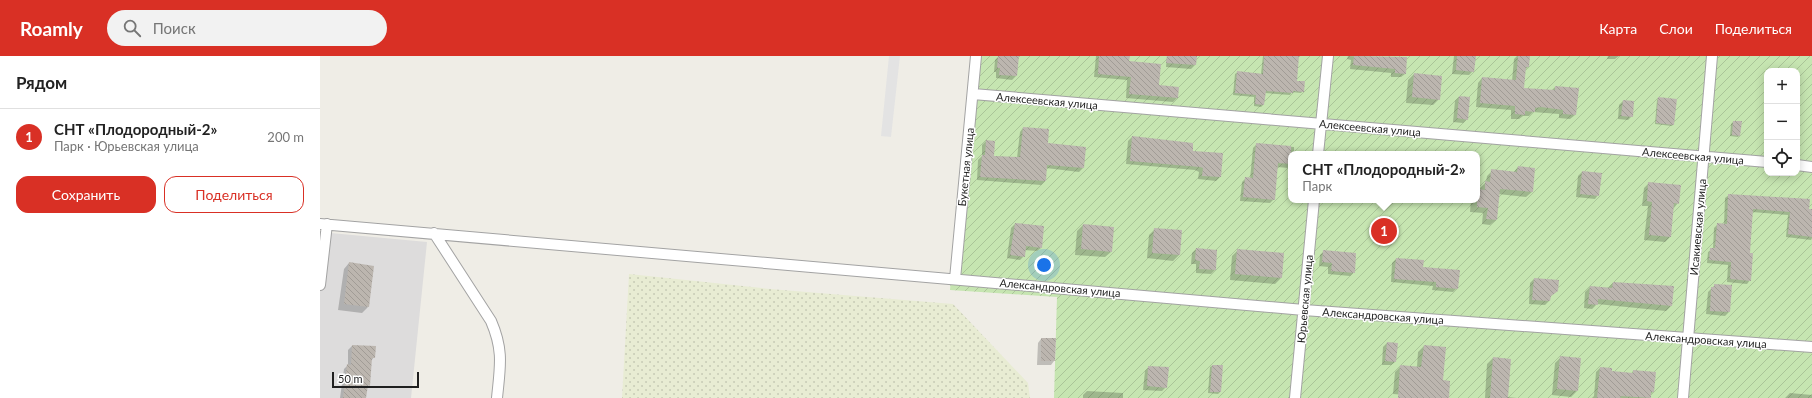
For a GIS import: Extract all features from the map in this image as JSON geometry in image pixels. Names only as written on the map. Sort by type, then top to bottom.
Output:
[{"type":"street","name":"Букетная улица","points":[[955,279],[976,56]]},
{"type":"street","points":[[1318,151],[1328,56]]},
{"type":"street","name":"Исакиевская улица","points":[[1683,398],[1712,56]]},
{"type":"street","name":"Алексеевская улица","points":[[973,94],[1764,162]]},
{"type":"street","points":[[1800,165],[1812,167]]},
{"type":"street","name":"Юрьевская улица","points":[[1295,398],[1314,203]]},
{"type":"street","points":[[320,285],[323,224]]},
{"type":"street","name":"Александровская улица","points":[[323,224],[1304,310],[1812,347]]},
{"type":"street","points":[[434,233],[491,321],[497,335],[500,348],[497,398]]},
{"type":"shaded area","points":[[889,56],[900,56],[891,137],[881,136]]},
{"type":"shaded area","points":[[320,232],[427,242],[411,398],[320,398]]},
{"type":"green space","points":[[971,56],[1812,56],[1812,398],[1054,398],[1057,297],[950,290]]},
{"type":"green space","points":[[629,274],[770,289],[953,304],[1028,383],[1030,398],[622,398]]},
{"type":"building","points":[[998,56],[1019,56],[1017,76],[999,75],[1000,68],[997,68]]},
{"type":"building","points":[[1099,56],[1130,56],[1129,61],[1161,64],[1159,85],[1179,87],[1178,98],[1129,94],[1131,77],[1098,74]]},
{"type":"building","points":[[1167,56],[1197,56],[1196,65],[1166,63]]},
{"type":"building","points":[[1264,56],[1299,56],[1297,81],[1305,81],[1304,92],[1293,91],[1293,93],[1266,91],[1264,105],[1255,104],[1256,95],[1235,93],[1237,71],[1263,74]]},
{"type":"building","points":[[1354,56],[1407,57],[1406,74],[1395,73],[1395,69],[1353,65]]},
{"type":"building","points":[[1457,56],[1476,56],[1474,72],[1456,70]]},
{"type":"building","points":[[1518,56],[1530,56],[1529,67],[1526,67],[1524,88],[1555,90],[1555,86],[1579,88],[1576,115],[1563,114],[1563,110],[1541,107],[1535,108],[1535,112],[1525,111],[1525,115],[1515,114],[1515,106],[1480,103],[1482,77],[1516,80]]},
{"type":"building","points":[[1414,73],[1442,76],[1440,100],[1412,97]]},
{"type":"building","points":[[1459,96],[1470,97],[1468,120],[1457,118]]},
{"type":"building","points":[[1658,97],[1677,99],[1674,125],[1656,123]]},
{"type":"building","points":[[1623,100],[1634,101],[1633,117],[1621,116]]},
{"type":"building","points":[[1733,121],[1742,121],[1740,136],[1732,135]]},
{"type":"building","points":[[1023,127],[1049,129],[1048,143],[1086,147],[1084,168],[1047,165],[1046,181],[980,177],[982,155],[985,155],[986,140],[995,141],[994,156],[1020,157]]},
{"type":"building","points":[[1132,136],[1193,143],[1193,151],[1223,153],[1221,177],[1202,176],[1203,168],[1200,167],[1130,161]]},
{"type":"building","points":[[1256,143],[1291,146],[1291,151],[1288,151],[1288,164],[1278,163],[1275,200],[1243,197],[1245,177],[1253,178]]},
{"type":"building","points":[[1518,166],[1535,168],[1533,192],[1500,189],[1497,220],[1486,219],[1488,208],[1477,207],[1477,203],[1480,203],[1480,189],[1485,190],[1485,181],[1490,182],[1491,169],[1517,172]]},
{"type":"building","points":[[1582,171],[1602,173],[1599,196],[1580,194]]},
{"type":"building","points":[[1648,182],[1681,185],[1679,204],[1674,203],[1671,237],[1649,235],[1652,202],[1647,201]]},
{"type":"building","points":[[1728,194],[1810,199],[1809,209],[1812,209],[1812,237],[1788,234],[1790,212],[1753,209],[1750,253],[1753,253],[1751,281],[1730,279],[1731,262],[1709,260],[1710,248],[1715,248],[1717,223],[1727,224]]},
{"type":"building","points":[[1015,223],[1044,226],[1042,248],[1026,246],[1025,257],[1010,255]]},
{"type":"building","points":[[1083,224],[1114,227],[1112,252],[1081,249]]},
{"type":"building","points":[[1154,228],[1182,230],[1180,255],[1152,253]]},
{"type":"building","points":[[1196,248],[1217,250],[1216,270],[1199,269],[1200,261],[1195,260]]},
{"type":"building","points":[[1237,249],[1284,253],[1282,278],[1235,274]]},
{"type":"building","points":[[1323,250],[1356,253],[1355,273],[1331,271],[1332,263],[1322,262]]},
{"type":"building","points":[[1396,258],[1424,260],[1423,267],[1460,270],[1458,289],[1436,287],[1436,282],[1394,279]]},
{"type":"building","points":[[349,262],[374,266],[369,307],[344,304]]},
{"type":"building","points":[[1534,278],[1559,280],[1558,291],[1551,296],[1550,301],[1532,300]]},
{"type":"building","points":[[1613,282],[1674,286],[1672,306],[1598,299],[1598,305],[1588,304],[1590,286],[1612,288]]},
{"type":"building","points":[[1714,284],[1732,285],[1730,312],[1710,311],[1711,287],[1714,287]]},
{"type":"building","points":[[1041,338],[1056,338],[1055,361],[1041,361]]},
{"type":"building","points":[[1387,342],[1398,343],[1396,362],[1385,361]]},
{"type":"building","points":[[352,345],[376,346],[375,358],[372,358],[370,386],[368,385],[366,398],[343,398],[347,364],[351,365]]},
{"type":"building","points":[[1424,345],[1446,347],[1443,380],[1450,381],[1449,398],[1398,398],[1400,365],[1421,367]]},
{"type":"building","points":[[1560,356],[1581,358],[1578,391],[1557,389]]},
{"type":"building","points":[[1493,357],[1511,359],[1508,398],[1490,398]]},
{"type":"building","points":[[1212,365],[1223,365],[1221,392],[1210,392]]},
{"type":"building","points":[[1148,366],[1169,367],[1167,388],[1147,386]]},
{"type":"building","points":[[1600,367],[1612,368],[1612,371],[1633,373],[1633,370],[1656,372],[1654,392],[1651,392],[1651,398],[1621,396],[1620,398],[1597,398]]},
{"type":"place","name":"СНТ «Плодородный-2»","points":[[1384,231]]}]
